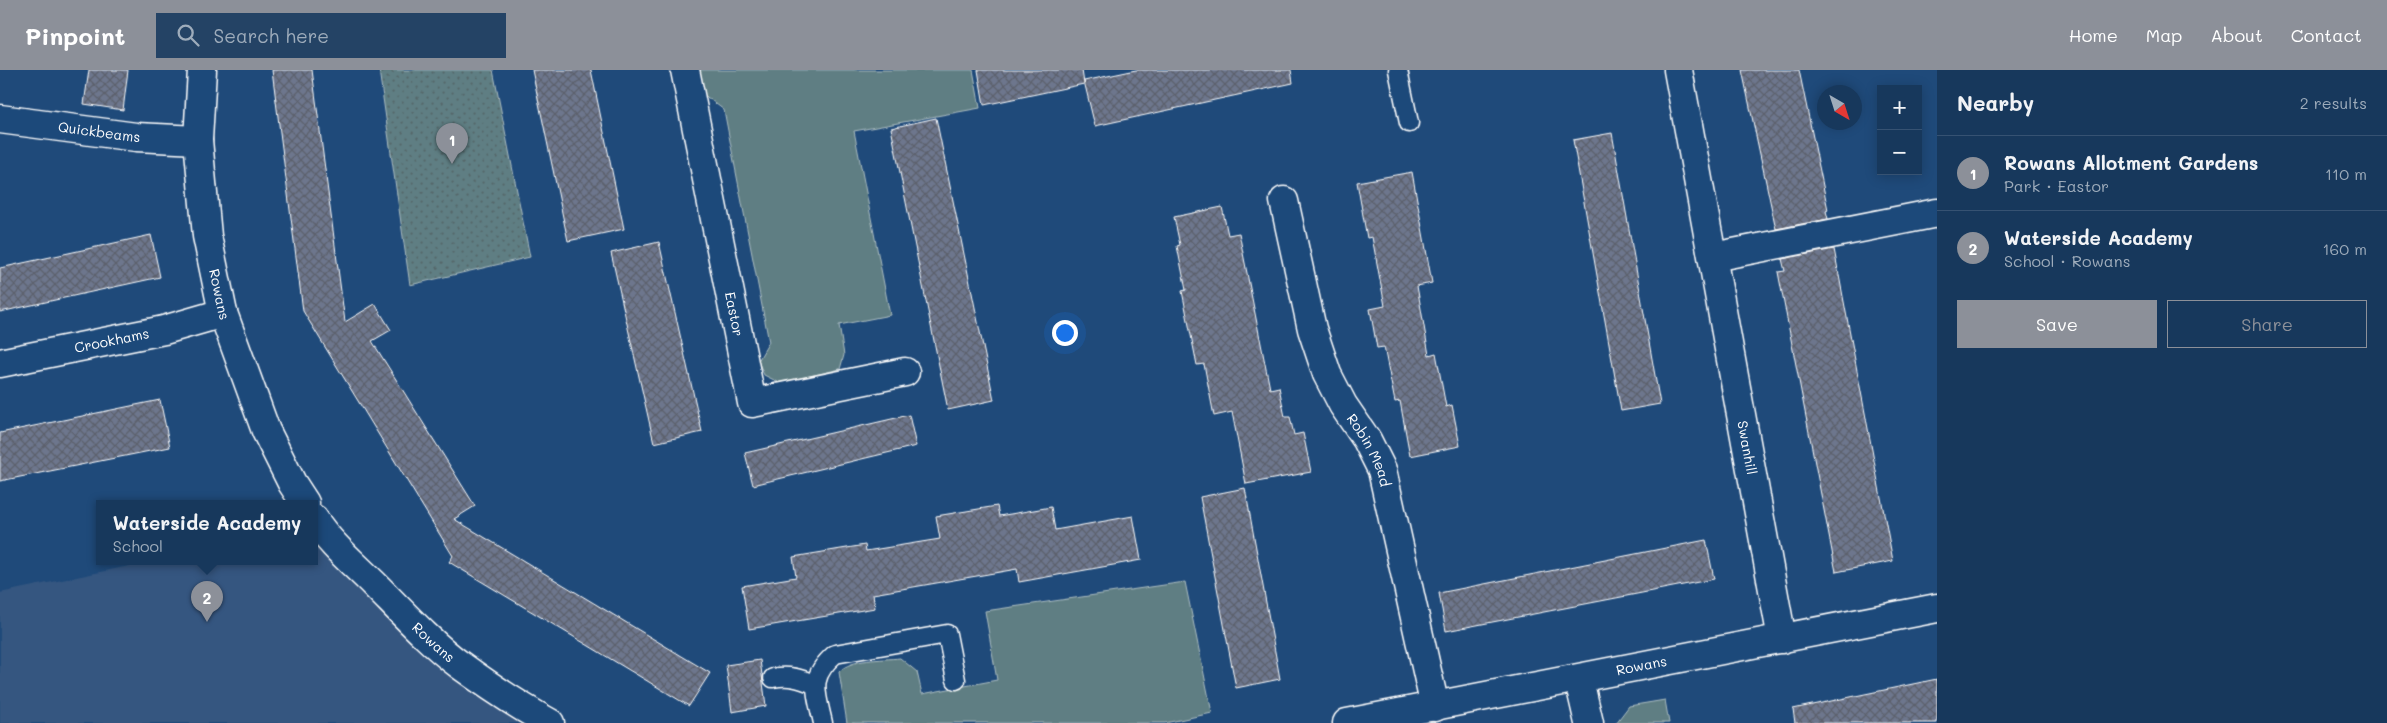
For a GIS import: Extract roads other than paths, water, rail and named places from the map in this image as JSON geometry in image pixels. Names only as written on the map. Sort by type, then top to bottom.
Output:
[{"type":"street","name":"Rowans","points":[[202,70],[198,140],[207,236],[222,313],[266,431],[292,483],[303,500]]},
{"type":"street","name":"Eastor","points":[[685,70],[752,403],[905,372]]},
{"type":"street","name":"Swanhill","points":[[1678,70],[1782,639]]},
{"type":"street","name":"Quickbeams","points":[[0,119],[136,137],[198,140]]},
{"type":"street","name":"Robin Mead","points":[[1284,201],[1312,329],[1327,374],[1343,405],[1367,440],[1382,470],[1434,707]]},
{"type":"street","points":[[1713,257],[1937,213]]},
{"type":"street","name":"Crookhams","points":[[0,363],[164,330],[222,313]]},
{"type":"street","name":"Rowans","points":[[318,525],[337,548],[459,664],[528,711],[550,723]]},
{"type":"street","name":"Rowans","points":[[1347,723],[1578,680],[1937,608]]},
{"type":"street","points":[[1578,680],[1588,723]]},
{"type":"lane","points":[[1398,70],[1409,123]]},
{"type":"lane","points":[[823,723],[814,684],[824,664],[835,654],[947,634],[956,680]]},
{"type":"lane","points":[[773,678],[786,676],[814,684]]},
{"type":"place","name":"Rowans Allotment Gardens","points":[[452,164]]},
{"type":"place","name":"Waterside Academy","points":[[207,622]]}]
